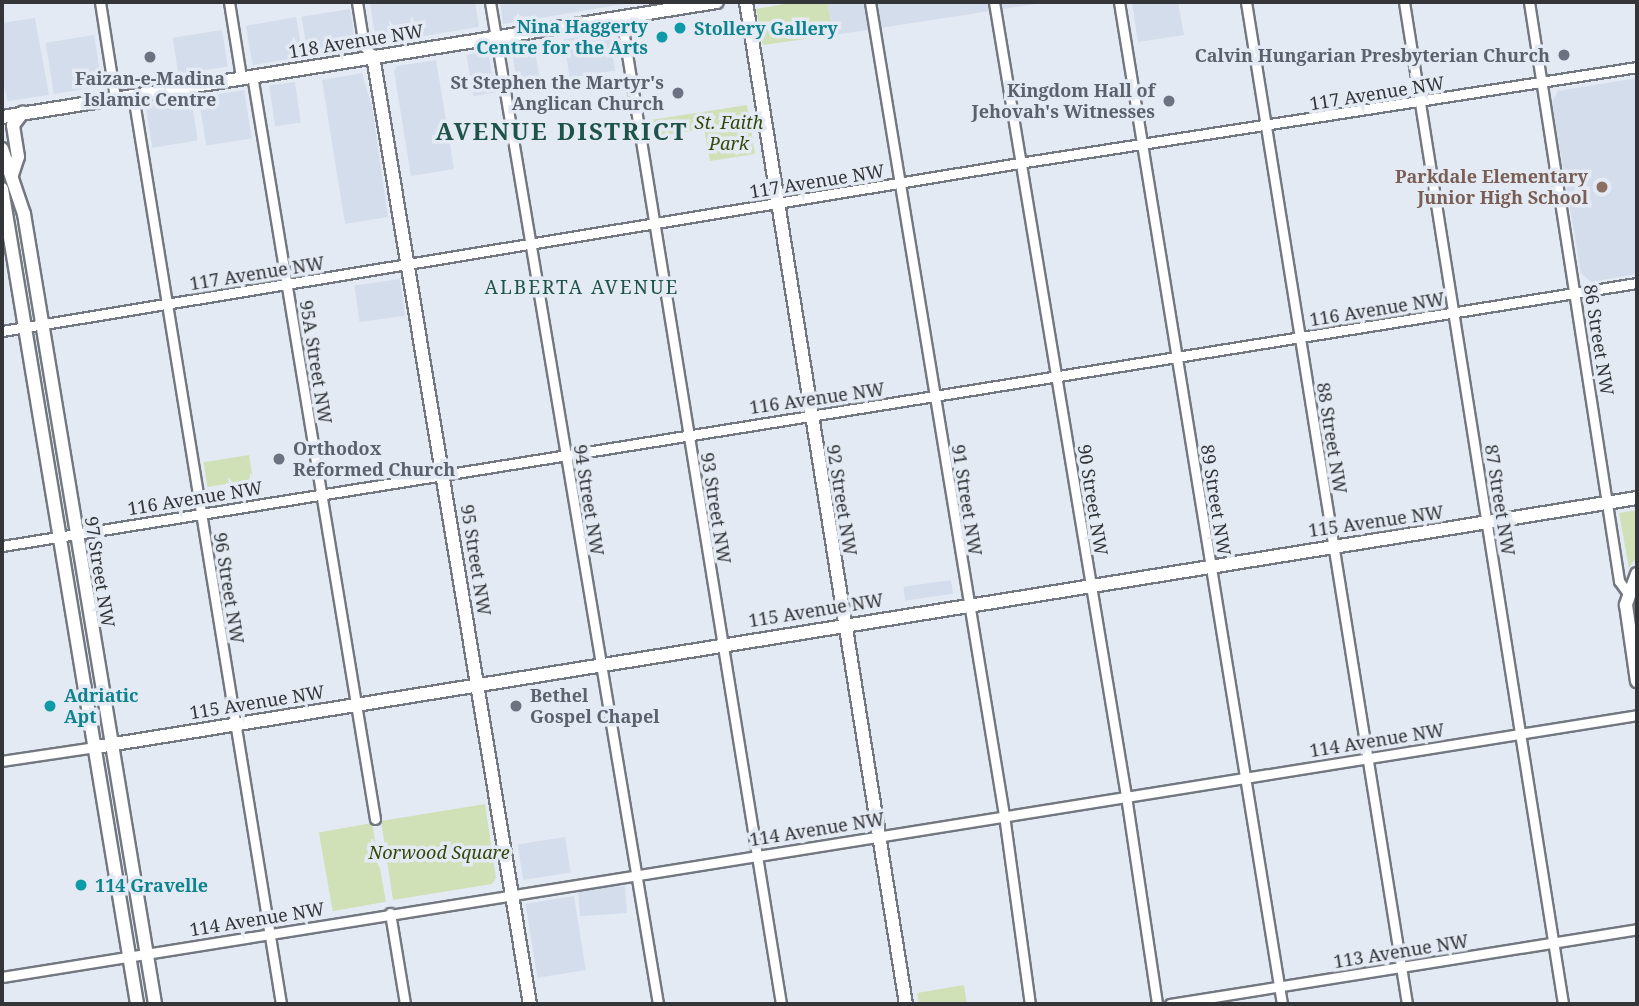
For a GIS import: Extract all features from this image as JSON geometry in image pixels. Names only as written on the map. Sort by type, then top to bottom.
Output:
[{"type":"street","points":[[100,2],[115,97]]},
{"type":"street","name":"95A Street NW","points":[[229,2],[287,284],[375,819]]},
{"type":"street","name":"95 Street NW","points":[[356,2],[364,46],[373,56],[530,1004]]},
{"type":"street","name":"94 Street NW","points":[[490,2],[658,1004]]},
{"type":"street","name":"118 Avenue NW","points":[[2,117],[717,2]]},
{"type":"street","name":"92 Street NW","points":[[746,2],[775,203],[906,1004]]},
{"type":"street","name":"91 Street NW","points":[[870,2],[897,183],[1004,815],[1031,1004]]},
{"type":"street","name":"90 Street NW","points":[[994,2],[1058,376],[1157,1004]]},
{"type":"street","name":"89 Street NW","points":[[1119,2],[1140,145],[1178,357],[1282,1004]]},
{"type":"street","name":"88 Street NW","points":[[1246,2],[1262,127],[1370,757],[1407,1004]]},
{"type":"street","name":"87 Street NW","points":[[1404,2],[1563,1004]]},
{"type":"street","name":"86 Street NW","points":[[1530,2],[1619,581],[1627,592],[1637,681]]},
{"type":"street","name":"93 Street NW","points":[[621,17],[781,1004]]},
{"type":"street","name":"117 Avenue NW","points":[[2,331],[1020,163],[1637,67]]},
{"type":"street","name":"96 Street NW","points":[[133,95],[281,1004]]},
{"type":"street","points":[[12,175],[18,157],[13,125],[23,112]]},
{"type":"street","name":"97 Street NW","points":[[2,149],[12,175],[41,324],[155,1004]]},
{"type":"street","name":"97 Street NW","points":[[2,189],[27,327],[137,1004]]},
{"type":"street","name":"116 Avenue NW","points":[[2,547],[688,433],[1637,283]]},
{"type":"street","name":"115 Avenue NW","points":[[2,761],[1091,583],[1637,498]]},
{"type":"street","points":[[1627,592],[1637,574]]},
{"type":"street","name":"114 Avenue NW","points":[[2,977],[1637,715]]},
{"type":"street","points":[[390,913],[405,1004]]},
{"type":"street","name":"113 Avenue NW","points":[[1170,1004],[1637,929]]},
{"type":"shaded area","points":[[370,2],[475,2],[479,27],[376,44]]},
{"type":"shaded area","points":[[500,2],[636,2],[503,24]]},
{"type":"shaded area","points":[[827,2],[1049,2],[834,35]]},
{"type":"shaded area","points":[[1132,2],[1178,2],[1184,35],[1138,42]]},
{"type":"shaded area","points":[[350,9],[356,48],[308,55],[302,17]]},
{"type":"shaded area","points":[[296,17],[303,56],[253,65],[246,26]]},
{"type":"shaded area","points":[[35,18],[49,95],[8,101],[2,79],[2,23]]},
{"type":"shaded area","points":[[222,30],[228,67],[178,74],[173,38]]},
{"type":"shaded area","points":[[609,32],[615,71],[570,78],[564,39]]},
{"type":"shaded area","points":[[94,35],[102,86],[54,94],[46,43]]},
{"type":"shaded area","points":[[534,44],[540,83],[517,86],[511,48]]},
{"type":"shaded area","points":[[488,51],[495,92],[474,96],[466,55]]},
{"type":"shaded area","points":[[436,60],[454,169],[411,176],[394,71],[397,66]]},
{"type":"shaded area","points":[[362,73],[372,106],[388,217],[345,224],[322,80]]},
{"type":"shaded area","name":"Parkdale Elementary Junior High School","points":[[1637,78],[1637,274],[1591,282],[1581,273],[1552,102],[1558,91]]},
{"type":"shaded area","points":[[295,82],[301,123],[275,126],[269,86]]},
{"type":"shaded area","points":[[244,90],[252,138],[206,146],[199,97]]},
{"type":"shaded area","points":[[191,98],[198,140],[152,148],[146,105]]},
{"type":"shaded area","points":[[400,279],[405,316],[360,322],[354,285]]},
{"type":"shaded area","points":[[951,580],[953,594],[905,601],[903,587]]},
{"type":"shaded area","points":[[565,837],[571,873],[523,880],[518,845]]},
{"type":"shaded area","points":[[625,886],[627,913],[580,916],[578,889]]},
{"type":"shaded area","points":[[574,896],[586,970],[537,978],[526,904]]},
{"type":"green space","points":[[796,2],[827,2],[834,35],[763,45],[756,9]]},
{"type":"green space","name":"St. Faith Park","points":[[747,105],[755,154],[710,161],[704,129],[652,137],[650,120]]},
{"type":"green space","points":[[249,455],[253,480],[207,487],[204,462]]},
{"type":"green space","points":[[1637,510],[1637,556],[1629,568],[1619,513]]},
{"type":"green space","name":"Norwood Square","points":[[485,804],[496,878],[492,884],[393,900],[381,821]]},
{"type":"green space","name":"Norwood Square","points":[[372,823],[386,902],[333,911],[319,832]]},
{"type":"green space","points":[[964,985],[967,1004],[919,1004],[917,993]]},
{"type":"place","name":"Stollery Gallery","points":[[680,28]]},
{"type":"place","name":"Nina Haggerty Centre for the Arts","points":[[662,37]]},
{"type":"place","name":"Calvin Hungarian Presbyterian Church","points":[[1564,55]]},
{"type":"place","name":"Faizan-e-Madina Islamic Centre","points":[[150,57]]},
{"type":"place","name":"St Stephen the Martyr's Anglican Church","points":[[678,93]]},
{"type":"place","name":"Kingdom Hall of Jehovah's Witnesses","points":[[1169,101]]},
{"type":"place","name":"Parkdale Elementary Junior High School","points":[[1602,187]]},
{"type":"place","name":"Orthodox Reformed Church","points":[[279,459]]},
{"type":"place","name":"Adriatic Apt","points":[[50,706]]},
{"type":"place","name":"Bethel Gospel Chapel","points":[[516,706]]},
{"type":"place","name":"114 Gravelle","points":[[81,885]]},
{"type":"district","name":"AVENUE DISTRICT","points":[[562,131]]},
{"type":"district","name":"ALBERTA AVENUE","points":[[582,288]]}]
